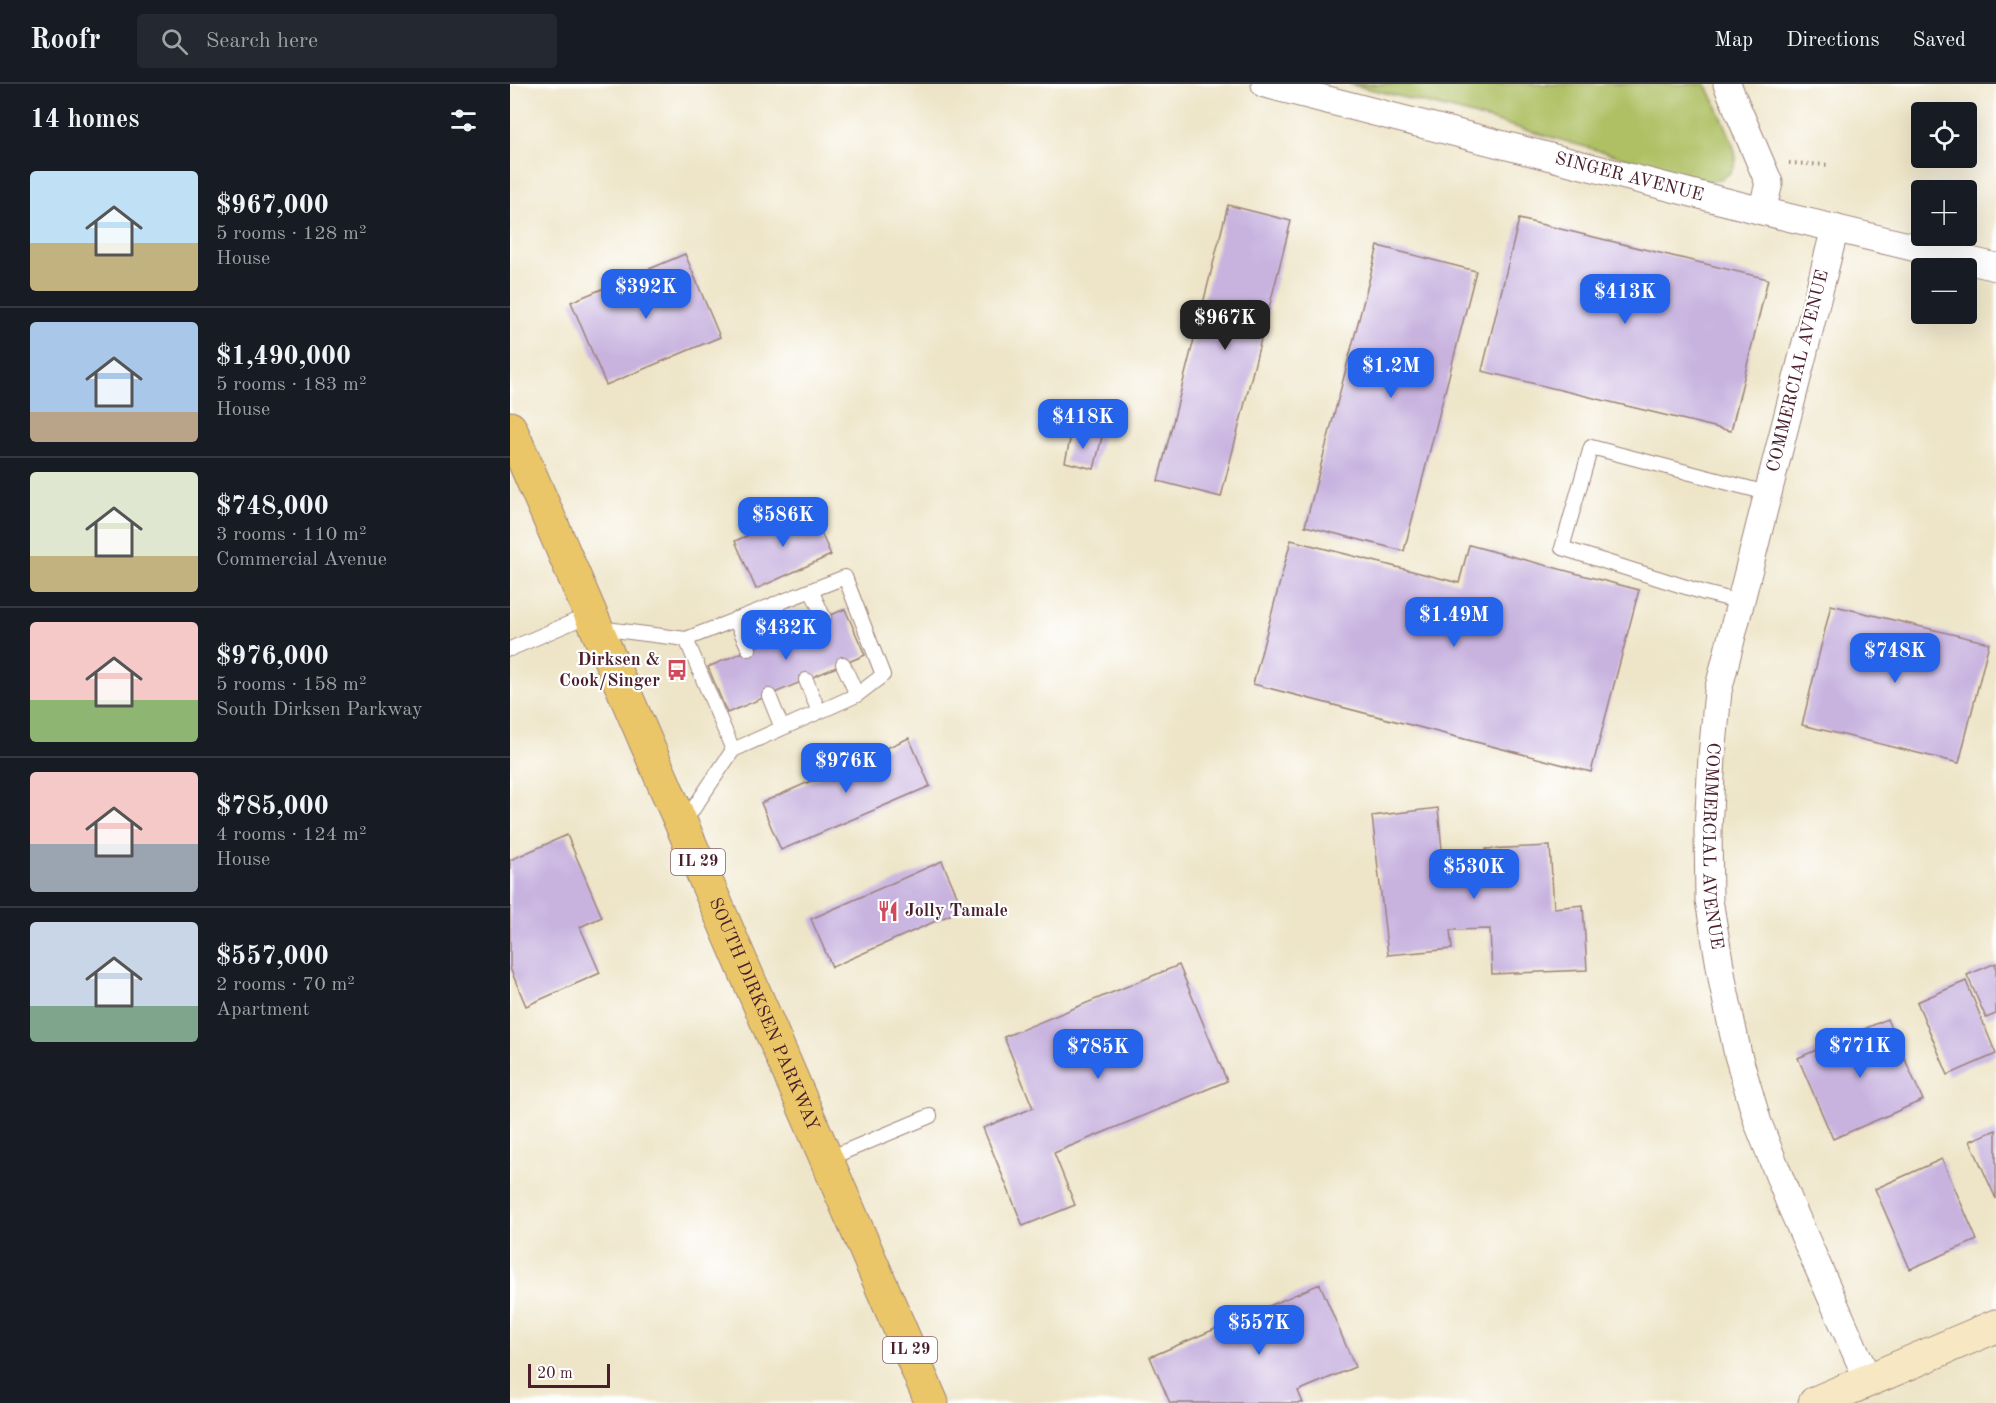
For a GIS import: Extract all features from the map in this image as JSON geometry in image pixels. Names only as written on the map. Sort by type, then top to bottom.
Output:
[{"type":"main road","name":"SOUTH DIRKSEN PARKWAY","points":[[510,428],[932,1403]]},
{"type":"street","name":"SINGER AVENUE","points":[[1265,84],[1762,211],[1996,267]]},
{"type":"street","points":[[1727,84],[1769,183],[1762,211]]},
{"type":"street","name":"COMMERCIAL AVENUE","points":[[1835,228],[1767,493],[1717,701],[1708,830],[1711,911],[1738,1055],[1758,1123],[1791,1206],[1868,1380]]},
{"type":"street","points":[[1815,1403],[1996,1326]]},
{"type":"lane","points":[[1741,602],[1562,548],[1592,447],[1767,493]]},
{"type":"lane","points":[[510,648],[593,621],[686,639],[845,577],[883,675],[857,695],[733,750],[682,826]]},
{"type":"lane","points":[[811,590],[824,618]]},
{"type":"lane","points":[[774,604],[786,633]]},
{"type":"lane","points":[[735,619],[749,649]]},
{"type":"lane","points":[[686,639],[733,750]]},
{"type":"lane","points":[[843,664],[857,695]]},
{"type":"lane","points":[[806,680],[819,712]]},
{"type":"lane","points":[[769,696],[782,728]]},
{"type":"lane","points":[[827,1159],[930,1116]]},
{"type":"path","points":[[1783,162],[1830,165]]},
{"type":"green space","points":[[1349,84],[1706,84],[1729,134],[1735,153],[1735,165],[1726,176],[1709,182],[1462,112]]},
{"type":"building","points":[[1228,205],[1291,221],[1221,497],[1158,481]]},
{"type":"building","points":[[1519,219],[1768,279],[1731,431],[1482,371]]},
{"type":"building","points":[[1378,246],[1476,271],[1404,551],[1305,526]]},
{"type":"building","points":[[685,254],[720,337],[606,385],[571,302]]},
{"type":"building","points":[[1072,431],[1102,437],[1094,469],[1065,462]]},
{"type":"building","points":[[810,508],[831,555],[756,589],[735,541]]},
{"type":"building","points":[[1291,540],[1459,583],[1469,545],[1639,590],[1591,772],[1253,684]]},
{"type":"building","points":[[1831,605],[1989,643],[1959,763],[1802,725]]},
{"type":"building","points":[[845,609],[865,655],[727,713],[708,667]]},
{"type":"building","points":[[909,738],[930,786],[781,850],[761,803]]},
{"type":"building","points":[[1438,808],[1445,881],[1488,880],[1486,849],[1550,846],[1554,908],[1583,905],[1587,970],[1492,974],[1490,929],[1450,930],[1452,949],[1388,955],[1372,816]]},
{"type":"building","points":[[567,835],[602,917],[580,927],[600,973],[526,1006],[510,968],[510,860]]},
{"type":"building","points":[[942,861],[963,909],[832,967],[811,919]]},
{"type":"building","points":[[1996,963],[1996,1014],[1986,1018],[1967,975]]},
{"type":"building","points":[[1179,965],[1227,1081],[1054,1153],[1075,1205],[1023,1226],[983,1128],[1033,1108],[1004,1037]]},
{"type":"building","points":[[1966,981],[1996,1054],[1948,1075],[1917,1002]]},
{"type":"building","points":[[1887,1019],[1923,1100],[1833,1139],[1798,1058]]},
{"type":"building","points":[[1996,1130],[1996,1199],[1970,1141]]},
{"type":"building","points":[[1942,1159],[1977,1240],[1910,1269],[1875,1189]]},
{"type":"building","points":[[1320,1284],[1355,1367],[1298,1391],[1303,1403],[1170,1403],[1150,1357]]},
{"type":"place","name":"Dirksen & Cook/Singer","points":[[677,670]]},
{"type":"place","name":"Jolly Tamale","points":[[888,911]]}]
